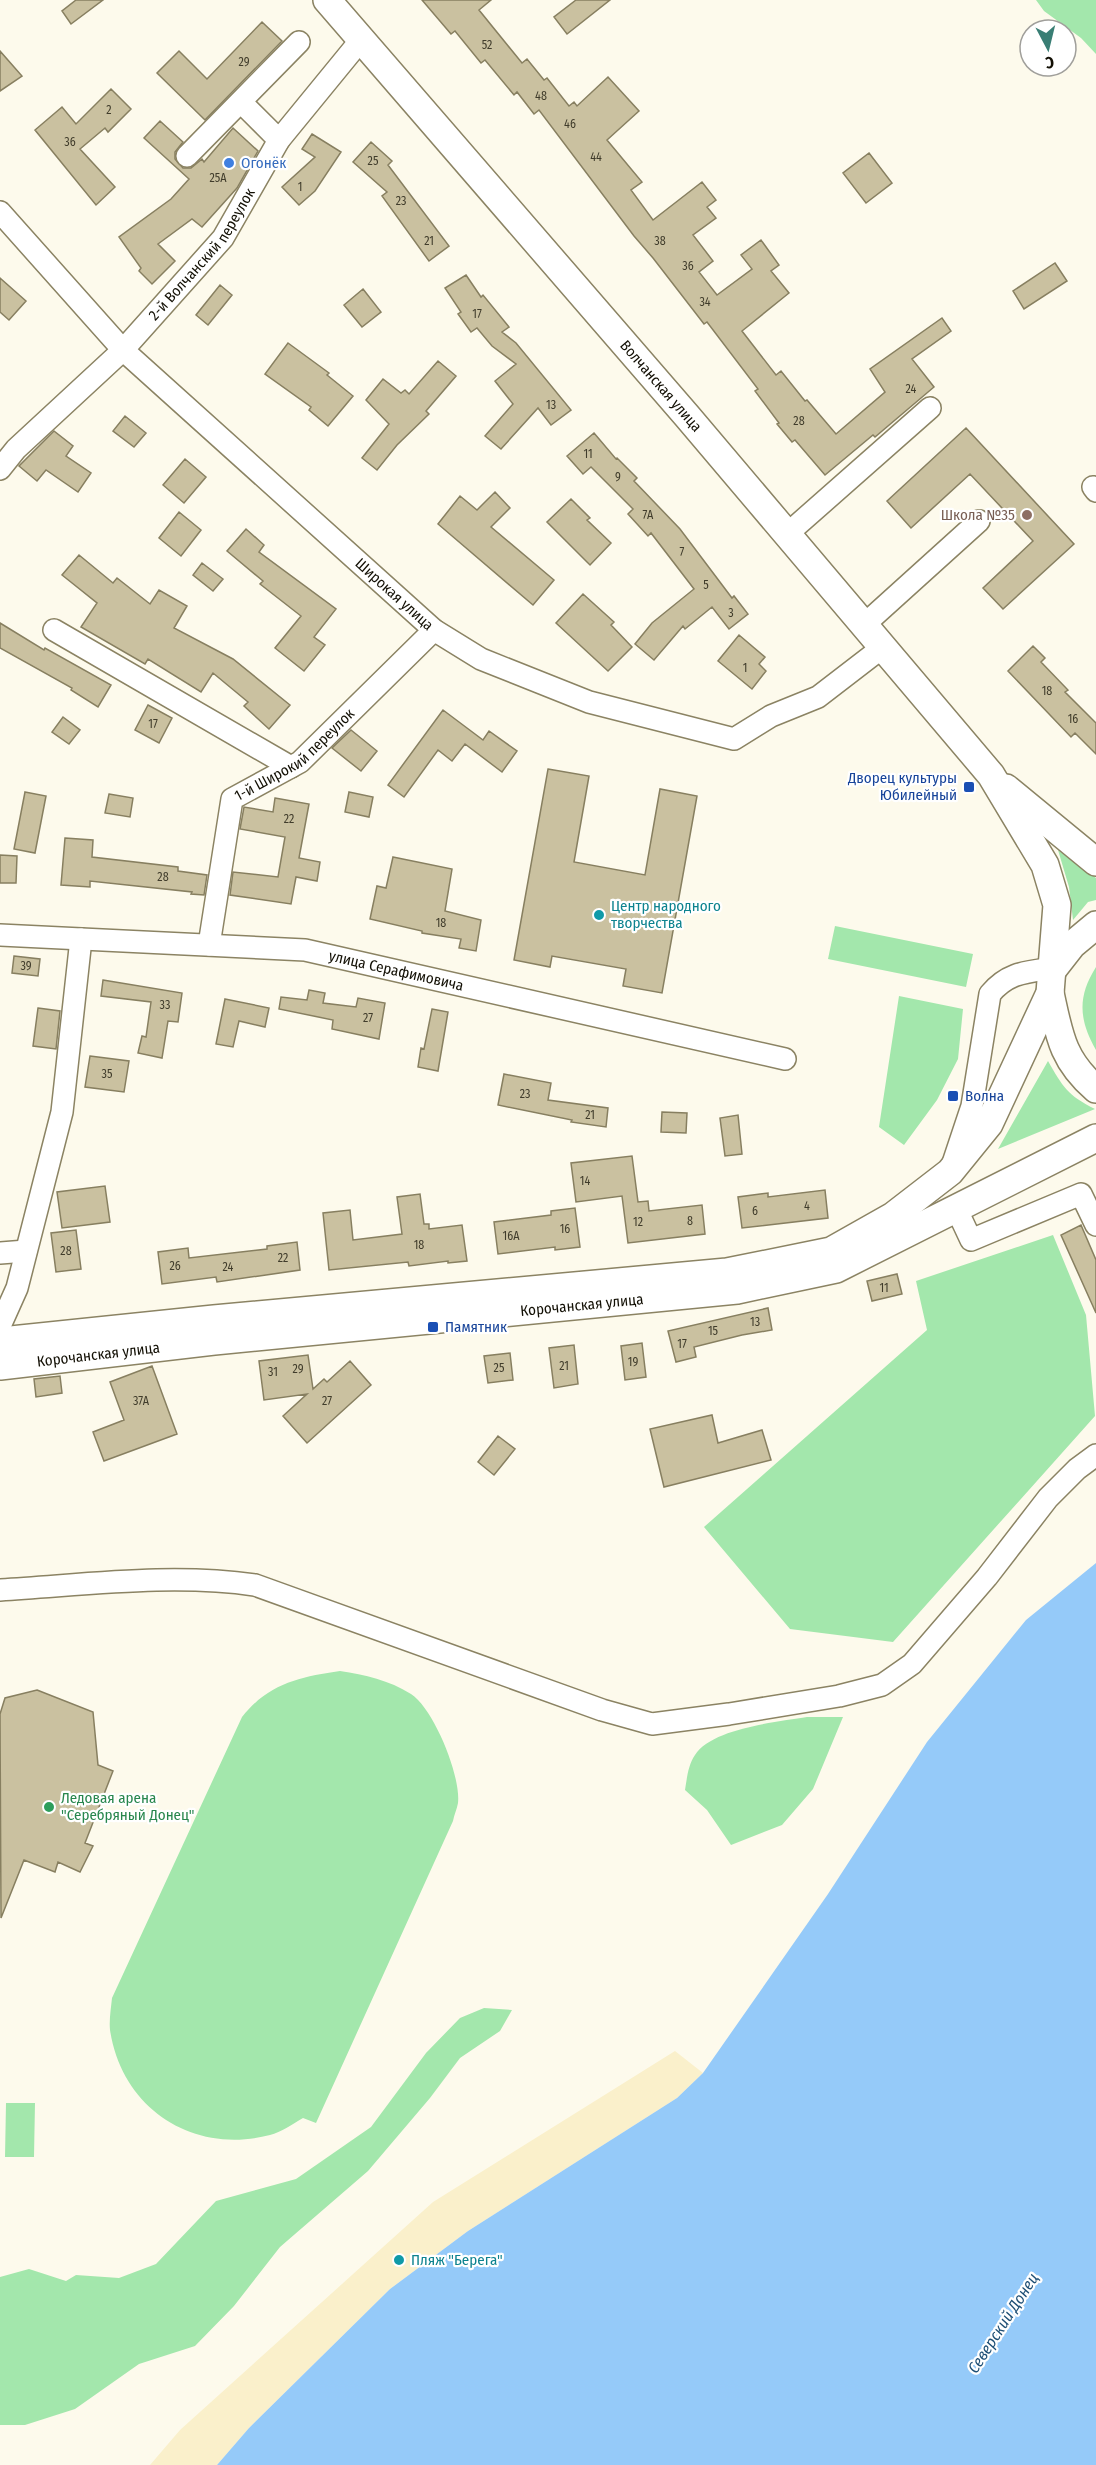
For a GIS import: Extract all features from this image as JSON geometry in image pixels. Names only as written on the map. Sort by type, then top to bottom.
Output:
[{"type":"main road","name":"Волчанская улица","points":[[327,0],[360,41],[687,416],[991,775]]},
{"type":"main road","points":[[991,775],[1096,862]]},
{"type":"main road","points":[[991,775],[1045,865],[1057,905],[1052,980],[1060,1040],[1075,1070],[1096,1089]]},
{"type":"main road","points":[[1052,980],[1072,945],[1096,925]]},
{"type":"main road","name":"Корочанская улица","points":[[0,1341],[214,1318],[727,1272],[831,1251],[892,1216],[950,1172],[989,1124],[1052,980]]},
{"type":"main road","name":"Корочанская улица","points":[[0,1366],[214,1341],[736,1290],[836,1269],[1096,1138]]},
{"type":"street","name":"2-й Волчанский переулок","points":[[0,470],[16,449],[123,350],[223,238],[279,140],[360,41]]},
{"type":"street","points":[[187,156],[299,42]]},
{"type":"street","points":[[241,102],[279,140]]},
{"type":"street","name":"Широкая улица","points":[[0,212],[123,350],[434,630],[481,659],[589,702],[734,739],[771,716],[818,697],[883,647]]},
{"type":"street","points":[[786,535],[930,408]]},
{"type":"street","points":[[865,624],[979,521]]},
{"type":"street","points":[[54,630],[291,766]]},
{"type":"street","name":"1-й Широкий переулок","points":[[209,945],[232,799],[300,762],[434,630]]},
{"type":"street","name":"улица Серафимовича","points":[[0,935],[305,950],[785,1059]]},
{"type":"street","points":[[0,1326],[17,1288],[62,1112],[81,939]]},
{"type":"street","points":[[950,1172],[972,1106],[990,994],[999,982],[1019,973],[1052,980]]},
{"type":"street","points":[[956,1208],[971,1240],[1089,1190],[1096,1225]]},
{"type":"street","points":[[0,1254],[26,1251]]},
{"type":"street","points":[[0,1590],[169,1579],[214,1579],[255,1585],[602,1710],[652,1724],[839,1696],[882,1685],[912,1664],[987,1577],[1048,1498],[1077,1469],[1096,1455]]},
{"type":"green space","points":[[1036,0],[1096,0],[1096,54],[1078,36],[1078,18],[1054,18],[1044,11]]},
{"type":"green space","points":[[1058,850],[1096,878],[1096,900],[1088,902],[1073,920],[1069,887]]},
{"type":"green space","points":[[835,926],[973,954],[966,987],[828,959]]},
{"type":"green space","points":[[1096,967],[1096,1050],[1086,1029],[1082,1008],[1086,988]]},
{"type":"green space","points":[[899,996],[963,1009],[958,1059],[937,1100],[904,1145],[879,1127]]},
{"type":"green space","points":[[1048,1061],[1067,1090],[1095,1109],[998,1149]]},
{"type":"green space","points":[[1053,1235],[1086,1315],[1095,1416],[893,1642],[790,1629],[704,1527],[927,1330],[916,1281]]},
{"type":"green space","points":[[340,1671],[385,1682],[403,1689],[420,1702],[437,1728],[451,1761],[458,1791],[458,1803],[453,1821],[316,2123],[303,2118],[274,2134],[242,2139],[214,2138],[189,2131],[166,2120],[146,2103],[129,2083],[117,2058],[110,2030],[112,1998],[242,1717],[263,1696],[274,1689],[299,1679]]},
{"type":"green space","points":[[807,1717],[843,1717],[813,1789],[782,1825],[731,1845],[707,1810],[685,1790],[688,1772],[695,1755],[715,1738],[730,1732]]},
{"type":"green space","points":[[484,2008],[512,2010],[500,2031],[460,2058],[430,2098],[368,2171],[280,2247],[234,2306],[195,2346],[139,2364],[75,2409],[25,2425],[0,2425],[0,2277],[29,2269],[66,2281],[76,2275],[119,2278],[156,2264],[216,2201],[296,2179],[371,2127],[426,2053],[460,2018]]},
{"type":"green space","points":[[6,2103],[35,2103],[34,2157],[5,2157]]},
{"type":"sand","name":"Пляж \"Берега\"","points":[[675,2051],[703,2073],[677,2098],[468,2231],[390,2289],[249,2428],[217,2465],[150,2465],[180,2430],[433,2202]]},
{"type":"water","name":"Северский Донец","points":[[1096,1563],[1096,2465],[217,2465],[249,2428],[390,2289],[468,2231],[677,2098],[703,2073],[828,1894],[927,1742],[1026,1620]]},
{"type":"building","points":[[76,0],[103,0],[71,24],[62,11]]},
{"type":"building","points":[[422,0],[491,0],[479,10],[522,63],[527,59],[544,80],[547,78],[569,106],[574,102],[577,106],[608,77],[639,111],[607,140],[642,182],[631,190],[653,220],[702,182],[716,200],[707,207],[716,218],[693,235],[713,261],[699,272],[717,295],[752,269],[741,255],[761,240],[779,265],[771,271],[789,293],[742,331],[776,375],[781,371],[836,434],[885,392],[870,369],[942,318],[951,331],[912,359],[934,387],[875,437],[873,435],[825,475],[795,440],[792,442],[777,424],[779,423],[755,391],[758,389],[707,322],[704,324],[634,236],[539,110],[534,114],[517,92],[514,95],[485,60],[481,63],[455,31],[451,34]]},
{"type":"building","points":[[576,0],[610,0],[567,34],[554,17]]},
{"type":"building","points":[[262,22],[282,41],[205,120],[157,73],[179,51],[207,79]]},
{"type":"building","points":[[0,51],[22,76],[0,91]]},
{"type":"building","points":[[111,89],[131,109],[108,132],[105,128],[80,149],[115,187],[96,205],[35,130],[62,107],[76,124]]},
{"type":"building","points":[[160,121],[183,142],[175,152],[175,159],[183,168],[191,168],[202,159],[204,162],[233,128],[258,151],[237,188],[202,227],[192,219],[158,244],[175,261],[152,284],[139,271],[141,268],[119,237],[171,199],[189,179],[144,138]]},
{"type":"building","points":[[312,134],[341,152],[315,191],[299,205],[282,187],[315,157],[302,149]]},
{"type":"building","points":[[371,142],[392,161],[388,165],[449,246],[429,261],[382,196],[387,192],[353,162]]},
{"type":"building","points":[[869,153],[892,183],[866,203],[843,173]]},
{"type":"building","points":[[1055,263],[1067,281],[1024,309],[1013,291]]},
{"type":"building","points":[[466,275],[481,297],[483,295],[509,327],[502,332],[516,343],[571,410],[551,425],[538,408],[501,449],[485,436],[513,404],[495,381],[516,364],[492,346],[477,328],[471,332],[458,314],[461,312],[445,288]]},
{"type":"building","points":[[0,278],[26,301],[9,320],[0,312]]},
{"type":"building","points":[[220,285],[232,295],[208,325],[196,315]]},
{"type":"building","points":[[363,289],[381,312],[362,327],[344,305]]},
{"type":"building","points":[[288,343],[329,373],[327,375],[353,396],[328,426],[309,410],[311,407],[265,374]]},
{"type":"building","points":[[438,361],[456,376],[426,411],[429,414],[397,445],[377,470],[362,458],[389,424],[366,400],[383,379],[401,393],[405,390],[409,394]]},
{"type":"building","points":[[125,416],[146,433],[134,447],[113,431]]},
{"type":"building","name":"Школа №35","points":[[966,428],[1074,544],[1003,609],[983,588],[1033,541],[970,474],[911,528],[887,501]]},
{"type":"building","points":[[54,431],[73,446],[66,456],[91,473],[78,492],[46,470],[37,481],[19,466]]},
{"type":"building","points":[[594,433],[616,459],[637,478],[634,481],[680,529],[732,598],[734,596],[748,614],[729,629],[712,607],[685,629],[683,626],[654,660],[635,644],[652,623],[694,589],[651,533],[648,536],[628,514],[633,509],[591,467],[583,474],[567,456]]},
{"type":"building","points":[[185,459],[206,477],[184,503],[163,485]]},
{"type":"building","points":[[495,492],[510,508],[491,527],[554,580],[533,605],[438,524],[460,496],[477,510]]},
{"type":"building","points":[[571,499],[590,518],[587,520],[611,543],[590,565],[547,522]]},
{"type":"building","points":[[179,512],[201,530],[181,556],[159,538]]},
{"type":"building","points":[[246,529],[264,545],[259,552],[336,609],[314,637],[325,645],[304,671],[275,648],[301,616],[260,584],[263,581],[227,551]]},
{"type":"building","points":[[79,555],[113,583],[117,578],[150,604],[159,590],[187,606],[174,628],[233,659],[290,705],[269,729],[244,706],[248,702],[213,673],[201,692],[148,659],[145,664],[81,627],[97,603],[62,575]]},
{"type":"building","points":[[202,563],[223,579],[213,591],[193,575]]},
{"type":"building","points":[[583,594],[614,622],[611,625],[632,647],[608,671],[556,623]]},
{"type":"building","points":[[0,623],[44,650],[45,648],[111,685],[98,707],[71,690],[72,688],[0,648]]},
{"type":"building","points":[[739,635],[765,657],[759,664],[766,671],[752,689],[718,661]]},
{"type":"building","points":[[1033,646],[1045,658],[1041,662],[1068,690],[1065,692],[1096,723],[1096,754],[1075,733],[1071,737],[1008,671]]},
{"type":"building","points":[[148,705],[172,718],[159,743],[135,730]]},
{"type":"building","points":[[443,710],[483,740],[489,731],[517,751],[502,772],[465,744],[452,761],[438,750],[404,797],[388,785]]},
{"type":"building","points":[[63,717],[80,730],[69,744],[52,732]]},
{"type":"building","points":[[351,730],[377,751],[361,771],[332,748]]},
{"type":"building","name":"Центр народного творчества","points":[[548,769],[589,776],[574,862],[645,875],[660,789],[697,796],[662,993],[623,986],[626,969],[552,956],[550,967],[514,960]]},
{"type":"building","points":[[25,792],[46,796],[35,853],[14,849]]},
{"type":"building","points":[[349,792],[373,797],[369,817],[345,812]]},
{"type":"building","points":[[109,794],[133,798],[130,817],[105,813]]},
{"type":"building","points":[[275,798],[309,804],[299,858],[320,862],[317,881],[296,877],[291,904],[230,895],[233,872],[278,877],[285,837],[240,829],[244,807],[273,812]]},
{"type":"building","points":[[65,838],[93,840],[92,857],[178,867],[178,871],[207,875],[204,895],[90,881],[90,887],[61,885]]},
{"type":"building","points":[[0,855],[17,856],[16,883],[0,883]]},
{"type":"building","points":[[393,857],[452,869],[445,911],[481,920],[476,951],[459,948],[461,939],[422,933],[422,931],[370,919],[377,886],[386,888]]},
{"type":"building","points":[[14,956],[40,959],[38,976],[12,973]]},
{"type":"building","points":[[103,980],[182,993],[178,1022],[168,1021],[162,1058],[138,1053],[142,1036],[146,1037],[151,1002],[101,996]]},
{"type":"building","points":[[309,990],[325,993],[323,1003],[356,1007],[358,998],[385,1003],[379,1039],[332,1029],[333,1020],[279,1009],[281,997],[307,1000]]},
{"type":"building","points":[[225,999],[269,1008],[265,1027],[239,1021],[233,1047],[216,1044]]},
{"type":"building","points":[[38,1008],[60,1011],[56,1049],[33,1046]]},
{"type":"building","points":[[432,1009],[448,1012],[438,1071],[418,1067]]},
{"type":"building","points":[[90,1056],[129,1061],[124,1092],[85,1087]]},
{"type":"building","points":[[504,1074],[551,1083],[548,1100],[608,1108],[606,1127],[571,1122],[572,1120],[498,1105]]},
{"type":"building","points":[[662,1112],[687,1113],[686,1133],[661,1132]]},
{"type":"building","points":[[738,1115],[742,1154],[725,1156],[720,1118]]},
{"type":"building","points":[[632,1156],[638,1202],[648,1201],[649,1211],[702,1205],[705,1234],[628,1243],[622,1196],[576,1202],[571,1163]]},
{"type":"building","points":[[105,1186],[110,1222],[62,1228],[57,1192]]},
{"type":"building","points":[[825,1190],[828,1218],[742,1228],[738,1197],[768,1193],[768,1197]]},
{"type":"building","points":[[420,1194],[424,1224],[429,1224],[429,1229],[462,1225],[467,1261],[409,1266],[408,1262],[329,1270],[323,1213],[350,1210],[353,1240],[402,1234],[397,1197]]},
{"type":"building","points":[[575,1208],[580,1247],[555,1250],[555,1247],[498,1254],[494,1222],[551,1215],[551,1211]]},
{"type":"building","points":[[1081,1225],[1096,1260],[1096,1313],[1061,1235]]},
{"type":"building","points":[[76,1230],[81,1269],[56,1272],[51,1233]]},
{"type":"building","points":[[297,1242],[300,1270],[217,1282],[216,1277],[162,1284],[158,1252],[188,1248],[189,1258],[267,1249],[267,1246]]},
{"type":"building","points":[[897,1274],[902,1294],[872,1301],[867,1281]]},
{"type":"building","points":[[768,1308],[772,1330],[694,1347],[696,1357],[676,1362],[668,1331]]},
{"type":"building","points":[[642,1343],[646,1377],[625,1380],[621,1346]]},
{"type":"building","points":[[574,1345],[578,1384],[554,1388],[549,1348]]},
{"type":"building","points":[[510,1353],[513,1380],[488,1383],[484,1356]]},
{"type":"building","points":[[308,1355],[313,1389],[324,1379],[327,1382],[350,1361],[371,1385],[307,1443],[283,1416],[307,1394],[264,1400],[259,1361]]},
{"type":"building","points":[[152,1366],[177,1434],[104,1461],[93,1432],[124,1420],[110,1382]]},
{"type":"building","points":[[60,1376],[62,1393],[36,1397],[34,1379]]},
{"type":"building","points":[[712,1415],[718,1443],[762,1430],[771,1460],[664,1487],[650,1429]]},
{"type":"building","points":[[498,1436],[515,1449],[494,1475],[478,1462]]},
{"type":"building","name":"Ледовая арена \"Серебряный Донец\"","points":[[37,1690],[93,1712],[98,1765],[113,1771],[85,1843],[93,1846],[80,1872],[58,1862],[55,1872],[24,1860],[1,1918],[0,1714],[5,1698]]},
{"type":"place","name":"Огонёк","points":[[229,163]]},
{"type":"place","name":"Школа №35","points":[[1027,515]]},
{"type":"place","name":"Дворец культуры Юбилейный","points":[[969,787]]},
{"type":"place","name":"Центр народного творчества","points":[[599,915]]},
{"type":"place","name":"Волна","points":[[953,1096]]},
{"type":"place","name":"Памятник","points":[[433,1327]]},
{"type":"place","name":"Ледовая арена \"Серебряный Донец\"","points":[[49,1807]]},
{"type":"place","name":"Пляж \"Берега\"","points":[[399,2260]]}]
